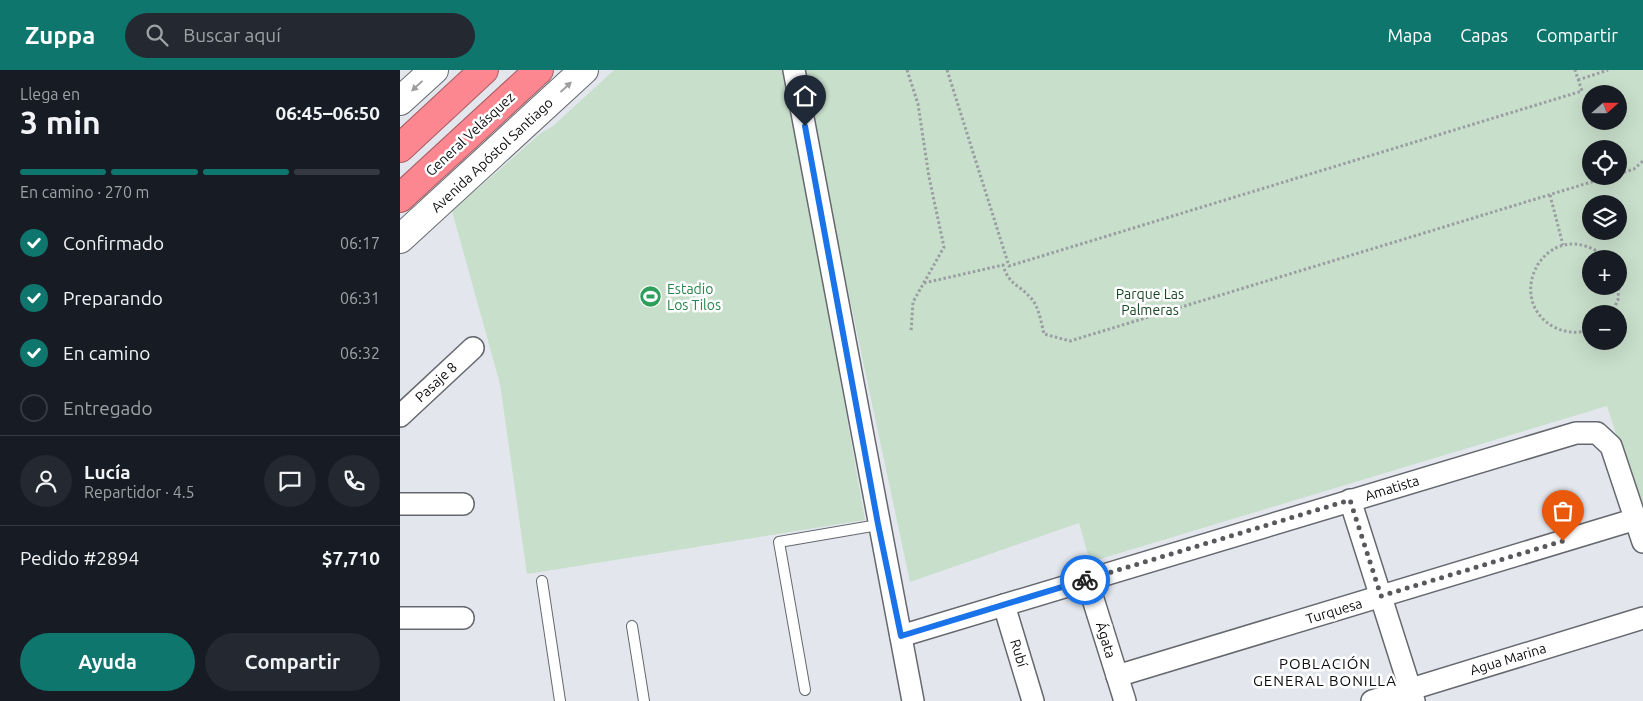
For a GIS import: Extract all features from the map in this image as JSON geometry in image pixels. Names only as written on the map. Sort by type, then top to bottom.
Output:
[{"type":"highway","points":[[400,135],[459,70]]},
{"type":"highway","points":[[400,148],[484,70]]},
{"type":"highway","name":"General Velásquez","points":[[405,195],[539,70]]},
{"type":"main road","points":[[400,102],[434,70]]},
{"type":"main road","name":"Avenida Apóstol Santiago","points":[[400,240],[584,70]]},
{"type":"street","points":[[794,70],[878,524],[913,701]]},
{"type":"street","name":"Pasaje 8","points":[[400,416],[473,348]]},
{"type":"street","name":"Amatista","points":[[901,636],[1576,433],[1597,433],[1611,446],[1636,519]]},
{"type":"street","points":[[1350,500],[1412,695]]},
{"type":"street","points":[[400,504],[463,504]]},
{"type":"street","points":[[1636,519],[1643,542]]},
{"type":"street","name":"Turquesa","points":[[1117,676],[1636,519]]},
{"type":"street","name":"Ágata","points":[[1087,580],[1125,701]]},
{"type":"street","name":"Rubí","points":[[1004,605],[1033,701]]},
{"type":"street","points":[[400,618],[463,618]]},
{"type":"street","name":"Agua Marina","points":[[1372,701],[1412,695],[1643,618]]},
{"type":"lane","points":[[805,690],[779,542],[878,524]]},
{"type":"lane","points":[[542,581],[560,701]]},
{"type":"lane","points":[[632,626],[644,701]]},
{"type":"path","points":[[907,70],[918,104],[928,177],[944,247],[913,302],[911,332]]},
{"type":"path","points":[[947,70],[1009,266],[1582,91],[1575,70]]},
{"type":"path","points":[[1578,80],[1608,70]]},
{"type":"path","points":[[1627,171],[1634,169],[1643,161]]},
{"type":"path","points":[[924,283],[1003,265],[1007,277],[1014,286],[1030,297],[1035,304],[1044,334],[1070,341],[1582,185]]},
{"type":"path","points":[[1550,195],[1563,245]]},
{"type":"path","points":[[1582,331],[1575,332],[1561,330],[1548,323],[1538,313],[1532,300],[1530,285],[1534,270],[1542,258],[1554,248],[1563,245],[1583,244],[1598,250]]},
{"type":"green space","name":"Estadio Los Tilos","points":[[614,70],[783,70],[791,103],[865,520],[527,574],[500,384],[452,211],[541,133],[553,126]]},
{"type":"green space","name":"Parque Las Palmeras","points":[[801,70],[1643,70],[1643,518],[1607,406],[1090,562],[1079,523],[910,582]]},
{"type":"way so far","points":[[1085,580],[1350,500],[1381,596],[1563,541]]},
{"type":"place","name":"Estadio Los Tilos","points":[[651,297]]},
{"type":"district","name":"POBLACIÓN GENERAL BONILLA","points":[[1325,672]]},
{"type":"route","points":[[805,126],[878,524],[901,636],[1085,580]]}]
